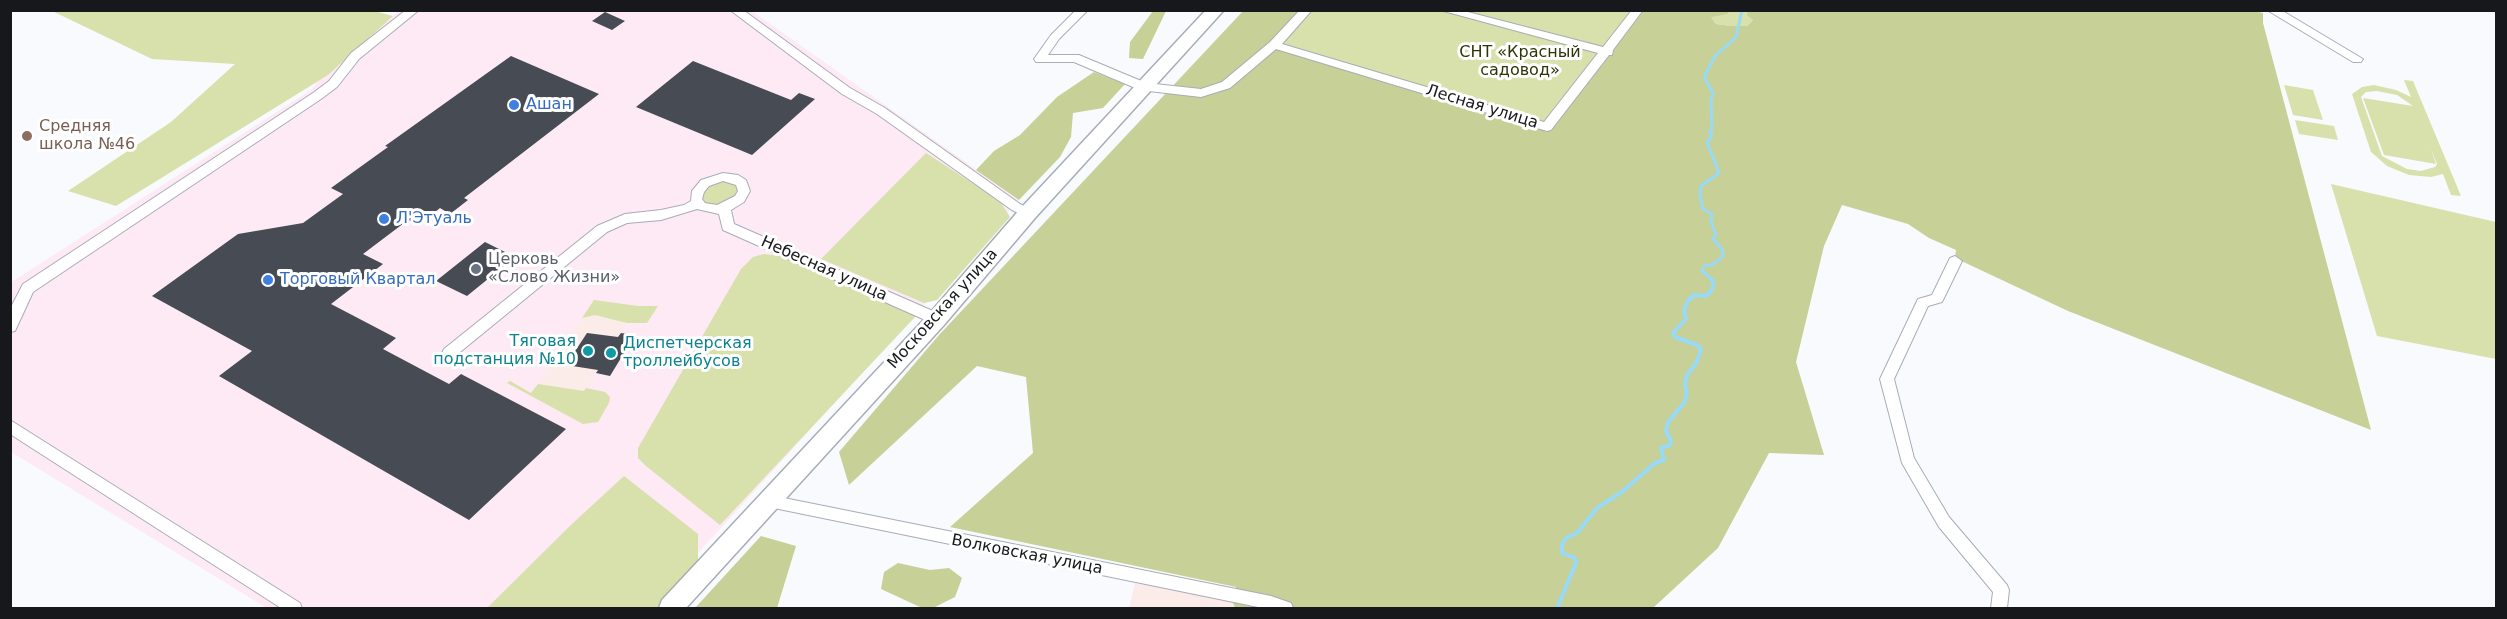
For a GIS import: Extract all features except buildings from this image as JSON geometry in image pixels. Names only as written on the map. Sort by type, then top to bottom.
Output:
[{"type":"main road","name":"Московская улица","points":[[671,609],[937,319],[1028,213],[1216,10]]},
{"type":"street","points":[[10,327],[28,288],[317,96],[333,84],[355,57],[414,10]]},
{"type":"street","points":[[1083,10],[1055,37],[1040,59],[1076,58],[1144,87],[1201,93],[1226,86],[1274,45],[1307,10]]},
{"type":"street","points":[[1444,10],[1608,52]]},
{"type":"street","name":"Лесная улица","points":[[1274,45],[1547,127],[1608,52],[1638,10]]},
{"type":"street","points":[[2272,10],[2357,59]]},
{"type":"street","points":[[744,12],[846,91],[881,111],[1016,207],[1028,213]]},
{"type":"street","points":[[717,178],[734,178],[742,183],[743,195],[736,203],[711,210],[698,203],[698,191],[705,183],[717,178]]},
{"type":"street","points":[[449,353],[602,229],[625,219],[661,215],[698,203]]},
{"type":"street","name":"Небесная улица","points":[[724,208],[728,226],[937,319]]},
{"type":"street","points":[[1955,261],[1937,298],[1923,303],[1887,379],[1907,459],[1944,522],[2001,590],[1999,609]]},
{"type":"street","points":[[10,426],[294,609]]},
{"type":"street","name":"Волковская улица","points":[[769,501],[1259,601],[1285,609]]},
{"type":"shaded area","points":[[399,11],[752,11],[1019,200],[700,551],[653,608],[267,608],[11,452],[10,283],[311,90],[338,57]]},
{"type":"shaded area","points":[[594,300],[638,306],[584,391],[538,384]]},
{"type":"shaded area","points":[[1135,583],[1232,600],[1235,608],[1129,608]]},
{"type":"green space","points":[[371,10],[393,16],[328,75],[116,206],[68,191],[171,122],[235,64],[152,59],[52,11]]},
{"type":"green space","points":[[1244,10],[1302,11],[1269,44],[1542,123],[1633,11],[1729,11],[1728,14],[1711,17],[1716,24],[1731,26],[1747,26],[1753,20],[1747,15],[1748,10],[2249,10],[2263,13],[2263,23],[2371,430],[2068,311],[1955,258],[1956,250],[1929,238],[1908,224],[1842,205],[1824,246],[1796,362],[1824,455],[1769,453],[1718,548],[1653,608],[1235,608],[1232,600],[1236,587],[950,527],[1033,453],[1026,377],[977,366],[849,485],[839,452],[939,335]]},
{"type":"green space","points":[[1153,11],[1166,11],[1143,59],[1129,58],[1130,42]]},
{"type":"green space","name":"СНТ «Красный садовод»","points":[[1302,11],[1633,11],[1542,123],[1269,45]]},
{"type":"green space","points":[[1729,11],[1748,11],[1748,15],[1753,20],[1747,26],[1731,26],[1716,24],[1710,16],[1728,14]]},
{"type":"green space","points":[[1094,72],[1125,84],[1103,108],[1073,113],[1071,137],[1060,157],[1019,200],[976,170],[994,151],[1020,135],[1057,97]]},
{"type":"green space","points":[[2404,80],[2413,81],[2461,196],[2451,195],[2443,174],[2431,177],[2409,175],[2387,166],[2371,152],[2352,94],[2362,87],[2374,85],[2396,90],[2411,97]],"holes":[[[2377,91],[2397,95],[2413,106],[2363,98],[2384,155],[2436,164],[2431,149],[2437,164],[2435,167],[2421,171],[2407,169],[2382,156],[2361,97],[2366,92]]]},
{"type":"green space","points":[[2284,85],[2313,90],[2323,120],[2293,115]]},
{"type":"green space","points":[[2295,120],[2334,126],[2338,140],[2299,134]]},
{"type":"green space","points":[[926,153],[1000,201],[1010,217],[937,300],[924,303],[821,259]]},
{"type":"green space","points":[[718,181],[736,183],[739,189],[738,195],[732,201],[713,206],[705,204],[701,198],[703,191]]},
{"type":"green space","points":[[2331,184],[2496,222],[2496,359],[2377,336]]},
{"type":"green space","points":[[764,254],[780,256],[916,316],[720,525],[646,466],[638,458],[638,448],[741,269],[753,257]]},
{"type":"green space","points":[[594,300],[638,306],[658,306],[647,323],[627,323],[595,315],[582,318]]},
{"type":"green space","points":[[510,381],[531,393],[538,384],[605,392],[610,397],[609,403],[598,422],[583,424],[507,383]]},
{"type":"green space","points":[[624,476],[698,534],[698,560],[659,608],[487,608],[572,524]]},
{"type":"green space","points":[[761,536],[796,546],[777,608],[695,608]]},
{"type":"green space","points":[[898,563],[930,570],[949,568],[962,578],[955,597],[933,608],[922,608],[881,589],[884,572]]},
{"type":"waterway","points":[[1713,280],[1702,271],[1704,266],[1714,264],[1723,256],[1722,249],[1713,239],[1716,235],[1711,222],[1712,214],[1703,209],[1700,196],[1701,186],[1719,173],[1707,142],[1712,137],[1709,132],[1712,130],[1711,100],[1713,93],[1704,77],[1715,56],[1736,37],[1742,10]]},
{"type":"waterway","points":[[1557,608],[1576,563],[1575,558],[1562,553],[1562,544],[1566,538],[1577,533],[1597,508],[1623,491],[1655,463],[1664,460],[1661,448],[1670,445],[1671,441],[1666,431],[1668,422],[1684,403],[1687,395],[1685,385],[1687,375],[1697,362],[1701,349],[1697,345],[1675,337],[1673,333],[1686,319],[1684,310],[1688,301],[1694,295],[1705,296],[1710,293],[1714,284],[1711,279]]},
{"type":"place","name":"Ашан","points":[[514,105]]},
{"type":"place","name":"Средняя школа №46","points":[[27,136]]},
{"type":"place","name":"Л'Этуаль","points":[[384,219]]},
{"type":"place","name":"Церковь «Слово Жизни»","points":[[476,269]]},
{"type":"place","name":"Торговый Квартал","points":[[268,280]]},
{"type":"place","name":"Тяговая подстанция №10","points":[[588,351]]},
{"type":"place","name":"Диспетчерская троллейбусов","points":[[611,353]]}]
